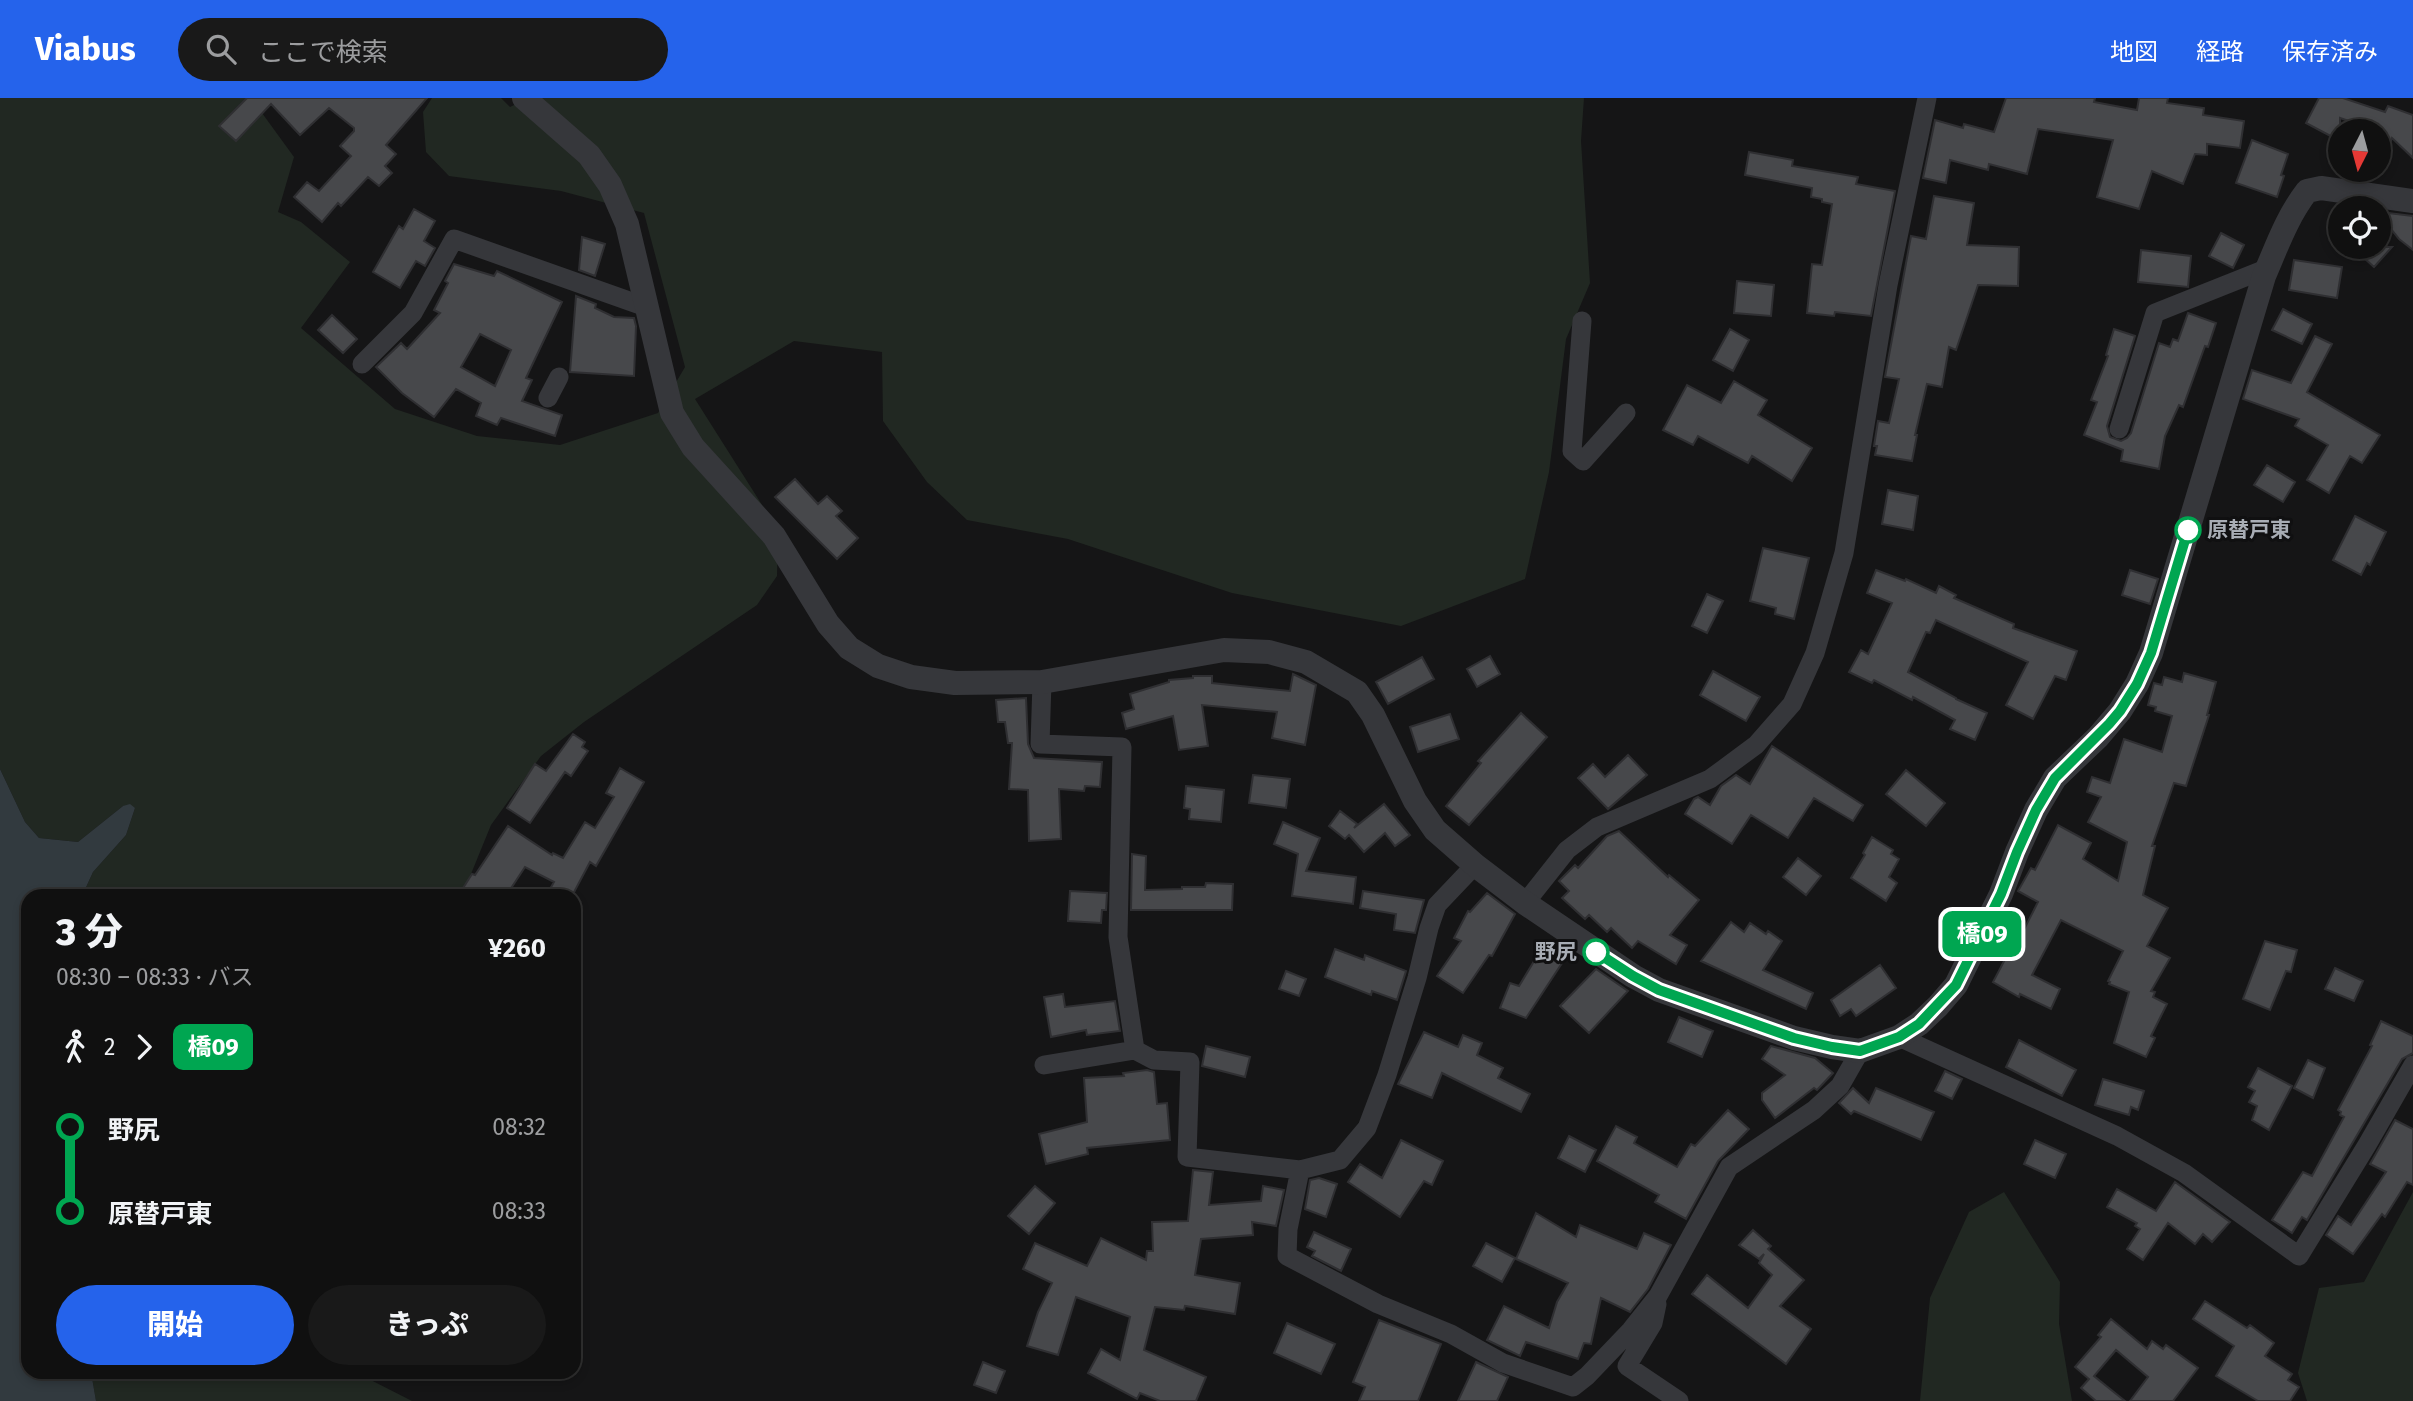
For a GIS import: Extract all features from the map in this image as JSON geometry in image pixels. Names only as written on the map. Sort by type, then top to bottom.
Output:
[{"type":"street","points":[[524,98],[589,155],[610,185],[627,224],[672,412],[693,447],[774,536],[828,624],[849,648],[878,666],[911,677],[955,682],[1042,682],[1224,650],[1269,652],[1306,662],[1357,692],[1373,715],[1415,801],[1435,830],[1525,903],[1633,976],[1659,990],[1794,1038],[1860,1051],[1899,1037],[1919,1024],[1956,985],[2001,894],[2036,810],[2055,778],[2106,728],[2137,684],[2151,653],[2267,268],[2293,209],[2307,191],[2321,188],[2413,201]]},
{"type":"street","points":[[1525,903],[1567,850],[1597,827],[1710,779],[1756,745],[1792,704],[1815,653],[1844,553],[1888,285],[1927,98]]},
{"type":"street","points":[[362,364],[413,313],[454,239],[646,307]]},
{"type":"street","points":[[2119,429],[2155,313],[2267,268]]},
{"type":"street","points":[[1582,321],[1572,451],[1583,461],[1626,413]]},
{"type":"street","points":[[548,398],[558,377]]},
{"type":"street","points":[[1042,682],[1040,744],[1122,747],[1118,937],[1135,1050]]},
{"type":"street","points":[[1044,1065],[1135,1050],[1154,1060],[1190,1062],[1187,1157],[1300,1170],[1339,1160],[1367,1128],[1387,1075],[1437,905],[1475,865]]},
{"type":"street","points":[[1899,1037],[2117,1136],[2173,1167],[2298,1256],[2413,1065]]},
{"type":"street","points":[[1300,1170],[1288,1229],[1287,1256],[1378,1304],[1451,1334],[1503,1363],[1573,1387],[1587,1376],[1630,1330],[1658,1296],[1729,1167],[1814,1110],[1840,1086],[1860,1051]]},
{"type":"street","points":[[1658,1296],[1653,1323],[1627,1366],[1679,1401]]},
{"type":"shaded area","points":[[0,98],[251,98],[294,157],[278,212],[301,222],[350,262],[301,328],[395,409],[477,436],[560,445],[658,413],[685,367],[644,213],[561,191],[449,176],[426,152],[423,112],[432,98],[501,98],[510,107],[529,98],[1584,98],[1581,141],[1590,283],[1566,339],[1549,472],[1525,579],[1401,626],[1232,593],[1068,539],[967,520],[927,482],[883,421],[882,352],[794,341],[695,399],[778,530],[777,576],[757,605],[584,722],[541,756],[491,825],[465,889],[85,889],[93,872],[126,835],[135,808],[123,806],[78,842],[39,838],[25,822],[0,769]]},
{"type":"shaded area","points":[[0,769],[25,822],[39,838],[78,842],[123,806],[130,804],[135,808],[126,835],[93,872],[85,889],[21,889],[21,1379],[92,1379],[96,1401],[0,1401]]},
{"type":"shaded area","points":[[2004,1192],[2060,1282],[2059,1324],[2072,1401],[1920,1401],[1930,1298],[1969,1212]]},
{"type":"shaded area","points":[[2413,1192],[2413,1401],[2307,1401],[2298,1373],[2319,1288],[2364,1282]]},
{"type":"shaded area","points":[[92,1379],[369,1379],[412,1401],[96,1401]]},
{"type":"building","points":[[247,98],[427,98],[386,145],[396,154],[385,166],[392,173],[379,186],[368,177],[341,206],[338,203],[322,222],[294,197],[307,182],[319,191],[351,156],[340,146],[354,128],[329,108],[300,135],[271,104],[236,141],[219,126]]},
{"type":"building","points":[[2006,98],[2095,98],[2094,102],[2137,110],[2139,98],[2168,98],[2167,103],[2204,108],[2203,115],[2244,121],[2240,148],[2207,144],[2207,155],[2195,154],[2183,184],[2152,171],[2139,209],[2097,197],[2113,140],[2038,129],[2027,174],[1989,164],[1988,170],[1950,160],[1946,183],[1923,178],[1935,120],[1963,128],[1964,124],[1994,132]]},
{"type":"building","points":[[2319,98],[2343,98],[2385,112],[2388,106],[2413,115],[2413,158],[2392,138],[2391,141],[2391,119],[2328,119],[2328,135],[2306,123]]},
{"type":"building","points":[[2252,140],[2288,154],[2277,197],[2236,183]]},
{"type":"building","points":[[1749,152],[1793,160],[1792,166],[1858,177],[1856,184],[1895,191],[1871,316],[1835,312],[1834,316],[1807,313],[1812,264],[1822,265],[1832,204],[1811,197],[1812,188],[1745,175]]},
{"type":"building","points":[[1934,196],[1974,203],[1967,245],[2019,247],[2018,286],[1978,285],[1956,350],[1949,347],[1942,387],[1927,384],[1912,461],[1875,455],[1877,446],[1874,446],[1878,421],[1889,423],[1899,379],[1885,377],[1911,236],[1926,239]]},
{"type":"building","points":[[414,209],[435,221],[424,241],[435,248],[425,266],[416,261],[400,288],[373,272],[399,226],[403,229]]},
{"type":"building","points":[[2391,213],[2413,216],[2413,250],[2391,229]]},
{"type":"building","points":[[2221,233],[2244,245],[2233,268],[2209,256]]},
{"type":"building","points":[[582,237],[605,244],[595,276],[579,270]]},
{"type":"building","points":[[2141,250],[2191,256],[2188,287],[2138,282]]},
{"type":"building","points":[[2365,259],[2381,259],[2374,267]]},
{"type":"building","points":[[2294,260],[2342,267],[2337,298],[2289,290]]},
{"type":"building","points":[[454,264],[494,276],[497,271],[562,302],[526,378],[532,380],[522,401],[562,415],[555,436],[501,418],[497,425],[476,416],[481,403],[456,389],[434,417],[402,393],[376,367],[401,343],[407,349],[440,313],[434,310],[448,283],[445,281]],"holes":[[[480,334],[511,350],[495,386],[461,367]]]},
{"type":"building","points":[[1737,281],[1774,285],[1771,316],[1734,313]]},
{"type":"building","points":[[576,296],[596,304],[595,308],[614,317],[634,318],[634,376],[570,372]]},
{"type":"building","points":[[2283,309],[2312,324],[2302,344],[2272,330]]},
{"type":"building","points":[[2188,313],[2216,323],[2183,407],[2179,405],[2165,436],[2159,469],[2121,461],[2123,450],[2084,435],[2097,402],[2091,400],[2108,356],[2106,355],[2114,329],[2135,336],[2107,426],[2110,437],[2121,441],[2131,433],[2159,343],[2170,347],[2173,339],[2178,341]]},
{"type":"building","points":[[332,315],[357,339],[343,353],[318,330]]},
{"type":"building","points":[[1730,329],[1749,340],[1733,371],[1713,360]]},
{"type":"building","points":[[2315,336],[2332,344],[2307,392],[2380,435],[2362,463],[2350,456],[2329,493],[2307,480],[2328,445],[2295,426],[2299,419],[2243,399],[2252,370],[2291,383]]},
{"type":"building","points":[[1734,381],[1767,400],[1758,415],[1812,448],[1792,481],[1752,456],[1748,463],[1698,436],[1693,445],[1663,430],[1687,385],[1721,403]]},
{"type":"building","points":[[2267,465],[2295,482],[2283,502],[2254,485]]},
{"type":"building","points":[[795,479],[818,504],[827,496],[842,511],[836,516],[858,538],[837,559],[775,497]]},
{"type":"building","points":[[1888,490],[1918,496],[1913,530],[1882,524]]},
{"type":"building","points":[[2355,516],[2386,532],[2370,565],[2367,563],[2361,575],[2333,560]]},
{"type":"building","points":[[1763,548],[1809,558],[1794,619],[1775,614],[1776,608],[1750,601]]},
{"type":"building","points":[[1876,570],[1905,581],[1906,579],[1936,593],[1939,586],[1956,595],[1954,598],[2014,624],[2013,628],[2077,651],[2066,680],[2055,676],[2033,719],[2006,705],[2028,662],[1936,620],[1930,633],[1926,632],[1908,672],[1987,713],[1975,740],[1950,729],[1955,720],[1913,697],[1912,700],[1874,680],[1872,683],[1849,672],[1861,650],[1868,654],[1892,603],[1867,593]]},
{"type":"building","points":[[2130,570],[2158,579],[2150,604],[2122,595]]},
{"type":"building","points":[[1707,594],[1723,601],[1707,633],[1692,626]]},
{"type":"building","points":[[1490,656],[1500,674],[1477,687],[1467,669]]},
{"type":"building","points":[[1422,657],[1434,679],[1388,704],[1376,682]]},
{"type":"building","points":[[1713,671],[1760,697],[1746,721],[1700,695]]},
{"type":"building","points":[[2184,673],[2216,682],[2209,715],[2186,786],[2174,783],[2152,846],[2155,846],[2143,895],[2168,908],[2147,946],[2170,958],[2151,991],[2155,992],[2153,997],[2167,1004],[2151,1036],[2155,1038],[2146,1057],[2114,1043],[2129,992],[2109,984],[2108,981],[2123,951],[2061,920],[2032,975],[2060,989],[2051,1009],[2020,994],[2019,997],[1993,982],[2011,948],[2014,949],[2038,902],[2018,891],[2031,868],[2035,870],[2058,825],[2091,843],[2083,859],[2118,881],[2127,842],[2088,822],[2101,797],[2087,792],[2092,777],[2110,783],[2124,739],[2162,752],[2172,716],[2155,711],[2156,707],[2148,705],[2154,683],[2162,685],[2164,677],[2182,682]]},
{"type":"building","points":[[1293,674],[1316,685],[1305,745],[1272,738],[1277,712],[1202,705],[1208,746],[1179,750],[1173,716],[1126,729],[1122,713],[1134,709],[1130,694],[1169,680],[1212,676],[1212,683],[1290,691]]},
{"type":"building","points":[[1026,698],[1028,744],[1034,758],[1102,762],[1100,787],[1085,786],[1084,791],[1059,789],[1061,839],[1029,841],[1028,790],[1009,789],[1012,743],[1008,743],[1005,722],[998,722],[996,700]]},
{"type":"building","points":[[1521,713],[1547,737],[1469,825],[1446,806],[1481,763],[1478,761]]},
{"type":"building","points":[[1450,714],[1459,739],[1418,752],[1410,727]]},
{"type":"building","points":[[573,734],[585,742],[582,747],[588,751],[571,776],[565,772],[530,823],[507,808],[535,764],[546,771]]},
{"type":"building","points":[[1772,746],[1863,805],[1853,821],[1814,798],[1788,838],[1751,815],[1732,844],[1685,814],[1698,797],[1710,805],[1721,786],[1736,775],[1750,784]]},
{"type":"building","points":[[1628,755],[1647,775],[1608,809],[1578,778],[1593,764],[1605,777]]},
{"type":"building","points":[[620,768],[644,782],[596,866],[590,862],[576,889],[550,889],[554,882],[525,867],[511,889],[462,889],[508,826],[552,855],[553,853],[563,858],[585,822],[595,828],[614,797],[606,793]]},
{"type":"building","points":[[1906,770],[1945,803],[1926,826],[1886,794]]},
{"type":"building","points":[[1253,775],[1290,779],[1286,808],[1249,803]]},
{"type":"building","points":[[1186,786],[1224,790],[1221,822],[1189,819],[1190,809],[1184,808]]},
{"type":"building","points":[[1384,804],[1410,835],[1395,846],[1385,833],[1364,852],[1349,835],[1345,839],[1329,826],[1340,811],[1357,824],[1354,828]]},
{"type":"building","points":[[1283,822],[1320,838],[1306,871],[1356,877],[1353,904],[1292,896],[1298,854],[1274,844]]},
{"type":"building","points":[[1619,831],[1668,877],[1669,875],[1699,900],[1670,935],[1687,945],[1676,964],[1638,941],[1632,948],[1611,928],[1607,932],[1589,915],[1585,919],[1562,898],[1569,891],[1559,881],[1575,865],[1578,868],[1607,836]]},
{"type":"building","points":[[1872,837],[1893,850],[1891,854],[1899,859],[1889,877],[1897,883],[1886,901],[1851,878]]},
{"type":"building","points":[[1132,854],[1146,856],[1145,890],[1205,887],[1206,883],[1233,884],[1232,910],[1131,910]]},
{"type":"building","points":[[1798,858],[1821,876],[1806,895],[1783,877]]},
{"type":"building","points":[[1070,891],[1107,893],[1106,910],[1102,910],[1101,923],[1068,921]]},
{"type":"building","points":[[1363,891],[1424,900],[1415,933],[1394,930],[1396,914],[1360,908]]},
{"type":"building","points":[[1487,893],[1515,914],[1492,956],[1489,955],[1463,993],[1437,976],[1461,941],[1454,938],[1468,911],[1470,912]]},
{"type":"building","points":[[1731,922],[1744,932],[1750,923],[1782,941],[1763,970],[1813,993],[1806,1009],[1701,961]]},
{"type":"building","points":[[2265,941],[2297,950],[2291,972],[2286,971],[2270,1010],[2243,999]]},
{"type":"building","points":[[1548,946],[1566,957],[1526,1018],[1500,1008],[1510,983],[1519,986],[1536,958],[1539,960]]},
{"type":"building","points":[[1335,949],[1364,960],[1365,955],[1406,971],[1397,1000],[1372,991],[1371,995],[1325,977]]},
{"type":"building","points":[[1880,965],[1896,988],[1856,1016],[1851,1009],[1840,1016],[1831,1000]]},
{"type":"building","points":[[2335,968],[2363,981],[2354,1001],[2325,989]]},
{"type":"building","points":[[1596,969],[1628,991],[1589,1033],[1560,1006]]},
{"type":"building","points":[[1286,971],[1306,979],[1299,996],[1279,989]]},
{"type":"building","points":[[1063,994],[1065,1007],[1115,1001],[1120,1031],[1087,1035],[1086,1030],[1051,1037],[1044,997]]},
{"type":"building","points":[[1679,1017],[1713,1031],[1702,1057],[1668,1042]]},
{"type":"building","points":[[2381,1021],[2413,1036],[2413,1053],[2402,1059],[2307,1220],[2302,1217],[2292,1233],[2272,1220],[2303,1172],[2312,1176],[2344,1117],[2338,1110],[2372,1046],[2370,1045]]},
{"type":"building","points":[[1424,1032],[1458,1047],[1463,1035],[1482,1043],[1477,1055],[1503,1068],[1498,1078],[1530,1094],[1521,1112],[1442,1073],[1432,1098],[1398,1084]]},
{"type":"building","points":[[2019,1040],[2076,1070],[2062,1096],[2006,1067]]},
{"type":"building","points":[[1206,1046],[1250,1057],[1245,1077],[1202,1066]]},
{"type":"building","points":[[1771,1046],[1815,1058],[1833,1073],[1817,1090],[1814,1088],[1775,1118],[1762,1100],[1762,1093],[1785,1075],[1762,1059]]},
{"type":"building","points":[[2308,1060],[2325,1068],[2313,1098],[2294,1088]]},
{"type":"building","points":[[2258,1068],[2292,1086],[2269,1130],[2252,1120],[2257,1106],[2249,1102],[2255,1091],[2248,1087]]},
{"type":"building","points":[[1147,1070],[1154,1072],[1157,1104],[1167,1103],[1170,1140],[1087,1148],[1088,1154],[1046,1164],[1039,1134],[1087,1122],[1084,1078],[1124,1076],[1123,1073]]},
{"type":"building","points":[[1945,1071],[1962,1079],[1952,1099],[1935,1091]]},
{"type":"building","points":[[2103,1079],[2144,1091],[2138,1110],[2131,1107],[2129,1115],[2095,1105]]},
{"type":"building","points":[[1853,1088],[1869,1103],[1876,1088],[1934,1112],[1921,1140],[1854,1111],[1851,1114],[1839,1103]]},
{"type":"building","points":[[1728,1110],[1749,1129],[1718,1161],[1686,1219],[1655,1202],[1659,1195],[1597,1161],[1616,1126],[1637,1137],[1634,1143],[1677,1167],[1691,1144],[1695,1146]]},
{"type":"building","points":[[2395,1120],[2413,1129],[2413,1185],[2407,1182],[2385,1217],[2382,1214],[2353,1254],[2326,1235],[2338,1216],[2351,1225],[2386,1172],[2370,1164]]},
{"type":"building","points":[[1569,1136],[1596,1150],[1585,1172],[1558,1158]]},
{"type":"building","points":[[1401,1140],[1443,1161],[1432,1185],[1424,1181],[1400,1217],[1348,1182],[1360,1164],[1382,1178]]},
{"type":"building","points":[[2035,1140],[2066,1154],[2055,1178],[2024,1164]]},
{"type":"building","points":[[1193,1170],[1213,1172],[1209,1205],[1261,1201],[1263,1186],[1284,1190],[1276,1226],[1252,1222],[1253,1235],[1201,1239],[1195,1275],[1240,1283],[1235,1314],[1185,1306],[1184,1310],[1155,1307],[1144,1350],[1206,1377],[1196,1401],[1160,1401],[1140,1393],[1137,1399],[1088,1373],[1101,1349],[1120,1360],[1130,1317],[1076,1297],[1058,1355],[1027,1346],[1038,1312],[1052,1283],[1023,1269],[1035,1243],[1087,1266],[1101,1238],[1146,1260],[1147,1251],[1153,1251],[1152,1222],[1188,1221]]},
{"type":"building","points":[[1319,1178],[1337,1184],[1326,1217],[1305,1209],[1310,1180]]},
{"type":"building","points":[[2175,1182],[2230,1222],[2212,1242],[2203,1234],[2195,1244],[2168,1223],[2143,1260],[2127,1249],[2140,1229],[2135,1226],[2137,1223],[2107,1207],[2117,1189],[2156,1211]]},
{"type":"building","points":[[1035,1186],[1055,1203],[1029,1234],[1008,1216]]},
{"type":"building","points":[[1536,1213],[1576,1237],[1580,1225],[1637,1249],[1644,1233],[1671,1245],[1648,1289],[1630,1312],[1601,1298],[1591,1344],[1584,1343],[1578,1359],[1526,1342],[1520,1356],[1487,1340],[1504,1306],[1549,1328],[1557,1302],[1568,1283],[1516,1259]]},
{"type":"building","points":[[1753,1230],[1771,1246],[1768,1249],[1804,1280],[1780,1306],[1811,1329],[1786,1364],[1692,1294],[1707,1275],[1748,1308],[1772,1275],[1759,1263],[1764,1254],[1759,1259],[1739,1245]]},
{"type":"building","points":[[1314,1232],[1351,1249],[1341,1271],[1312,1256],[1315,1251],[1307,1247]]},
{"type":"building","points":[[1486,1243],[1515,1258],[1502,1282],[1473,1266]]},
{"type":"building","points":[[2205,1301],[2247,1328],[2250,1325],[2274,1343],[2265,1356],[2292,1374],[2288,1380],[2299,1387],[2290,1401],[2258,1401],[2216,1376],[2234,1346],[2193,1319]]},
{"type":"building","points":[[2111,1319],[2147,1349],[2152,1341],[2163,1349],[2166,1345],[2198,1368],[2173,1401],[2130,1401],[2148,1377],[2116,1350],[2094,1376],[2125,1401],[2096,1401],[2081,1388],[2089,1379],[2075,1367],[2101,1337],[2098,1335]]},
{"type":"building","points":[[1379,1320],[1441,1344],[1418,1401],[1359,1401],[1365,1387],[1353,1382]]},
{"type":"building","points":[[1287,1323],[1335,1344],[1321,1374],[1274,1353]]},
{"type":"building","points":[[983,1362],[1005,1371],[996,1393],[974,1385]]},
{"type":"building","points":[[1476,1362],[1508,1377],[1497,1401],[1458,1401]]},
{"type":"bus line","name":"橋09","points":[[1596,952],[1659,990],[1794,1038],[1832,1047],[1860,1051],[1899,1037],[1919,1024],[1956,985],[2001,894],[2036,810],[2055,778],[2098,737],[2120,711],[2137,684],[2151,653],[2188,530]]},
{"type":"place","name":"原替戸東","points":[[2188,530]]},
{"type":"place","name":"野尻","points":[[1596,952]]}]
